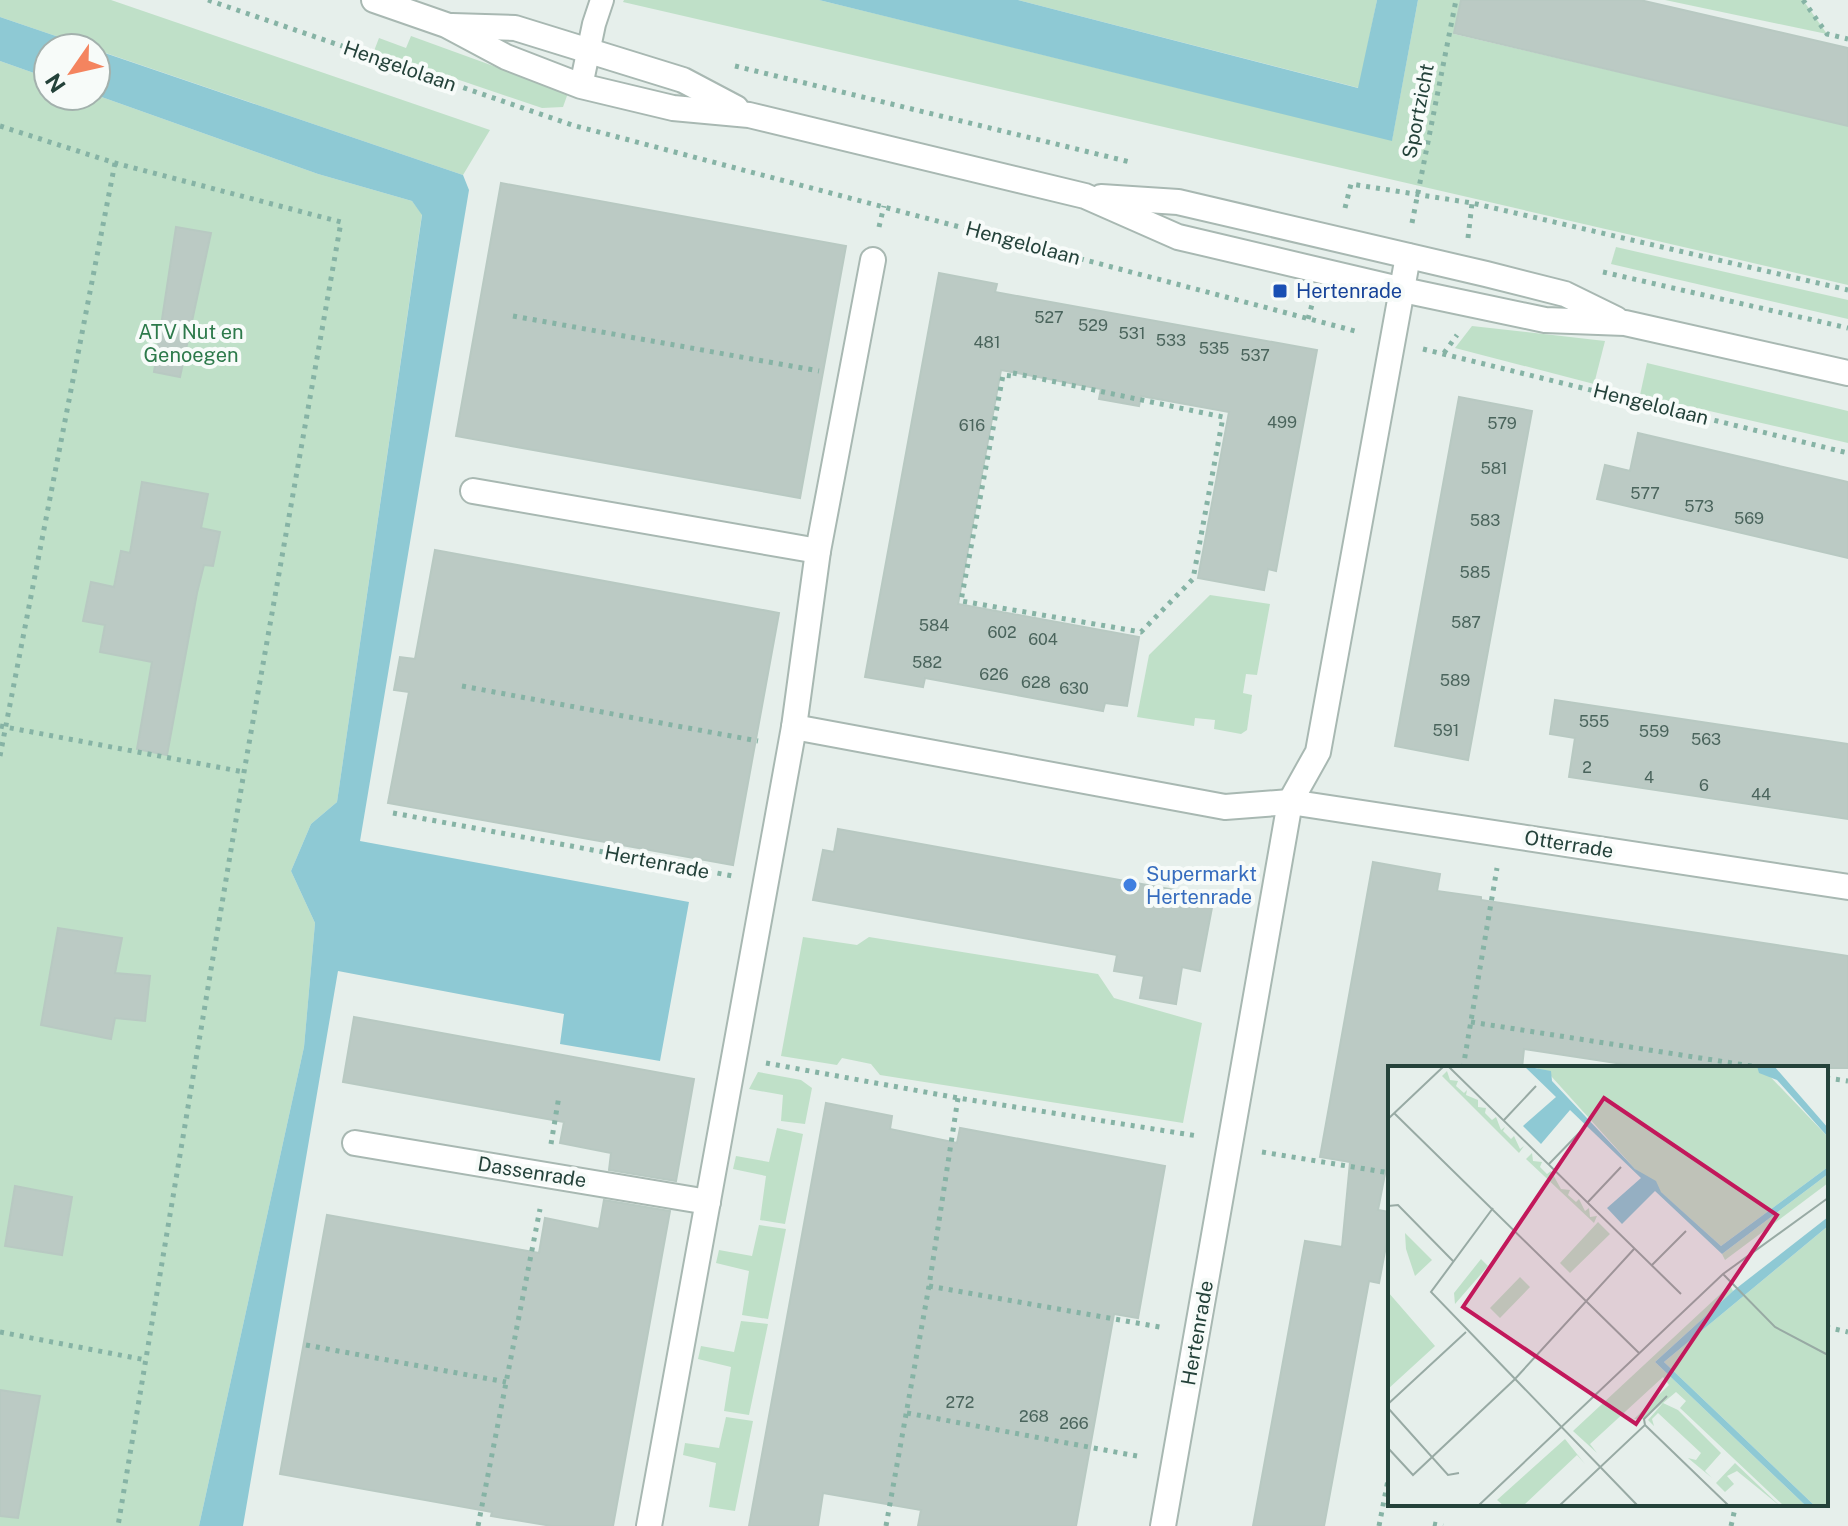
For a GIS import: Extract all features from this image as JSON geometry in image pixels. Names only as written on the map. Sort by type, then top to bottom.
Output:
[{"type":"street","points":[[374,0],[446,25],[506,57],[581,86],[673,108],[749,115],[1085,196],[1178,202],[1565,294],[1625,323]]},
{"type":"street","points":[[446,25],[515,28],[683,80],[749,115]]},
{"type":"street","points":[[1085,196],[1178,237],[1321,271],[1545,320],[1625,323],[1848,373]]},
{"type":"street","name":"Hertenrade","points":[[1163,1526],[1290,802],[1318,752],[1408,256]]},
{"type":"street","points":[[649,1526],[792,737],[818,551],[873,260]]},
{"type":"street","points":[[473,491],[818,551]]},
{"type":"street","points":[[792,737],[1225,807],[1290,802]]},
{"type":"street","name":"Otterrade","points":[[1290,802],[1848,887]]},
{"type":"street","name":"Dassenrade","points":[[355,1143],[708,1202]]},
{"type":"lane","points":[[581,86],[602,0]]},
{"type":"path","name":"Hengelolaan","points":[[208,0],[572,125],[1392,341],[1848,453]]},
{"type":"path","name":"Sportzicht","points":[[1410,228],[1456,0]]},
{"type":"path","points":[[1803,0],[1827,34],[1848,39]]},
{"type":"path","points":[[724,62],[1144,165]]},
{"type":"path","points":[[0,126],[115,163],[341,222],[244,772],[118,1526]]},
{"type":"path","points":[[0,756],[3,726],[115,163]]},
{"type":"path","points":[[1335,238],[1351,184],[1472,203],[1848,290]]},
{"type":"path","points":[[1454,238],[1468,241]]},
{"type":"path","points":[[1590,269],[1848,328]]},
{"type":"path","points":[[1308,319],[1321,271]]},
{"type":"path","points":[[513,316],[851,377]]},
{"type":"path","points":[[1013,374],[1223,417],[1193,579],[1141,632],[961,601],[1003,375],[1013,374]]},
{"type":"path","points":[[462,686],[792,737]]},
{"type":"path","points":[[3,726],[244,772]]},
{"type":"path","name":"Hertenrade","points":[[393,813],[765,882]]},
{"type":"path","points":[[1463,1066],[1503,834]]},
{"type":"path","points":[[1471,1022],[1751,1066]]},
{"type":"path","points":[[735,1057],[1388,1173]]},
{"type":"path","points":[[1828,1078],[1848,1081]]},
{"type":"path","points":[[478,1526],[559,1096]]},
{"type":"path","points":[[886,1526],[929,1286],[958,1098]]},
{"type":"path","points":[[929,1286],[1197,1334]]},
{"type":"path","points":[[1828,1327],[1848,1332]]},
{"type":"path","points":[[0,1332],[146,1360]]},
{"type":"path","points":[[306,1345],[506,1382]]},
{"type":"path","points":[[907,1413],[1174,1463]]},
{"type":"path","points":[[1379,1526],[1388,1480]]},
{"type":"path","points":[[1731,1526],[1736,1506]]},
{"type":"path","points":[[1433,1524],[1443,1526]]},
{"type":"green space","points":[[0,0],[111,0],[490,130],[463,175],[112,55],[112,32],[44,32],[0,17]]},
{"type":"green space","points":[[819,0],[1392,140],[1418,0],[1461,0],[1454,34],[1848,126],[1848,285],[623,2]]},
{"type":"green space","points":[[1018,0],[1377,0],[1359,88]]},
{"type":"green space","points":[[1665,0],[1803,0],[1827,34]]},
{"type":"green space","points":[[411,36],[568,93],[563,107],[542,108],[374,51],[379,38],[406,48]]},
{"type":"green space","name":"ATV Nut en Genoegen","points":[[0,61],[32,72],[32,112],[112,112],[112,101],[318,174],[412,201],[422,214],[337,802],[311,824],[291,871],[315,923],[304,1047],[199,1526],[0,1526]]},
{"type":"green space","points":[[1616,247],[1848,300],[1848,319],[1611,264]]},
{"type":"green space","points":[[1472,326],[1605,341],[1594,384],[1455,348]]},
{"type":"green space","points":[[1647,363],[1848,411],[1848,443],[1640,395]]},
{"type":"green space","points":[[1210,595],[1270,604],[1257,675],[1246,674],[1243,693],[1252,695],[1247,730],[1241,734],[1214,729],[1215,720],[1195,718],[1194,726],[1137,717],[1149,655]]},
{"type":"green space","points":[[803,937],[857,945],[869,937],[1098,974],[1114,998],[1202,1023],[1183,1123],[880,1075],[871,1064],[842,1058],[837,1065],[781,1056]]},
{"type":"green space","points":[[758,1072],[801,1080],[812,1088],[805,1124],[781,1121],[783,1095],[749,1089]]},
{"type":"green space","points":[[777,1128],[803,1134],[785,1224],[760,1220],[766,1176],[733,1169],[736,1156],[769,1162]]},
{"type":"green space","points":[[759,1225],[786,1229],[768,1319],[742,1315],[749,1271],[716,1263],[719,1250],[752,1256]]},
{"type":"green space","points":[[741,1321],[768,1324],[749,1415],[724,1411],[731,1367],[698,1359],[701,1346],[734,1352]]},
{"type":"green space","points":[[726,1417],[753,1421],[735,1511],[709,1507],[716,1463],[683,1455],[685,1443],[719,1448]]},
{"type":"water","points":[[819,0],[1018,0],[1358,88],[1377,0],[1418,0],[1392,141]]},
{"type":"water","points":[[0,17],[44,32],[32,32],[32,72],[0,61]]},
{"type":"water","points":[[112,55],[463,175],[469,190],[360,841],[689,902],[660,1061],[560,1044],[564,1014],[338,971],[243,1526],[199,1526],[304,1047],[315,923],[291,871],[311,824],[337,802],[422,215],[412,201],[318,174],[112,101]]},
{"type":"building","points":[[1461,0],[1640,0],[1848,48],[1848,126],[1454,33]]},
{"type":"building","points":[[501,183],[846,246],[800,498],[456,436]]},
{"type":"building","points":[[176,227],[211,233],[180,377],[154,372]]},
{"type":"building","points":[[939,273],[997,284],[995,292],[1317,350],[1276,571],[1268,569],[1264,590],[1198,578],[1229,412],[1141,396],[1139,406],[1099,399],[1101,389],[1001,370],[958,604],[1139,637],[1127,706],[1105,703],[1103,711],[925,678],[923,687],[865,677]]},
{"type":"building","points":[[1459,397],[1532,411],[1468,760],[1395,746]]},
{"type":"building","points":[[1638,433],[1848,482],[1848,558],[1597,499],[1605,465],[1630,471]]},
{"type":"building","points":[[142,482],[208,494],[201,528],[220,532],[213,566],[204,565],[197,593],[167,755],[137,749],[152,662],[100,652],[105,625],[83,621],[91,582],[114,587],[121,551],[130,553]]},
{"type":"building","points":[[435,550],[779,613],[733,865],[388,803],[409,692],[394,690],[400,657],[415,659]]},
{"type":"building","points":[[1555,700],[1848,744],[1848,819],[1569,777],[1575,738],[1550,734]]},
{"type":"building","points":[[838,829],[1214,897],[1200,971],[1182,967],[1176,1004],[1140,998],[1144,976],[1114,971],[1117,955],[813,900],[823,850],[834,852]]},
{"type":"building","points":[[1373,862],[1440,874],[1437,891],[1481,897],[1481,900],[1848,956],[1848,1068],[1636,1066],[1524,1049],[1522,1066],[1388,1066],[1388,1158],[1378,1210],[1388,1212],[1388,1236],[1379,1283],[1369,1281],[1324,1526],[1253,1526],[1305,1241],[1342,1247],[1350,1162],[1320,1157]]},
{"type":"building","points":[[58,928],[122,938],[115,973],[150,976],[145,1021],[115,1018],[111,1039],[41,1025]]},
{"type":"building","points":[[354,1017],[694,1079],[676,1181],[609,1170],[611,1153],[560,1143],[564,1122],[343,1082]]},
{"type":"building","points":[[826,1103],[892,1116],[890,1129],[957,1143],[960,1128],[1165,1166],[1138,1318],[1114,1314],[1076,1526],[918,1526],[921,1510],[823,1493],[818,1526],[749,1526]]},
{"type":"building","points":[[15,1186],[72,1197],[62,1255],[5,1246]]},
{"type":"building","points":[[604,1200],[670,1211],[613,1526],[552,1526],[491,1516],[492,1512],[280,1474],[327,1215],[539,1253],[545,1218],[599,1229]]},
{"type":"building","points":[[0,1390],[40,1396],[18,1518],[0,1516]]},
{"type":"place","name":"Hertenrade","points":[[1280,291]]},
{"type":"place","name":"Supermarkt Hertenrade","points":[[1130,885]]}]
